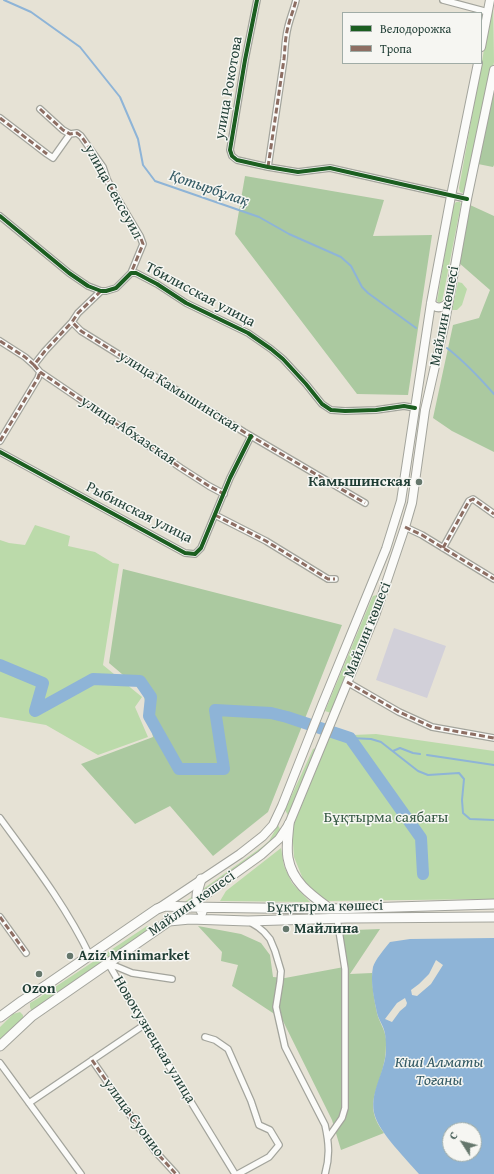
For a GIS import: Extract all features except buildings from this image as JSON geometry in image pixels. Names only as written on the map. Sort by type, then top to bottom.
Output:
[{"type":"main road","points":[[482,42],[490,0]]},
{"type":"main road","name":"Майлин көшесі","points":[[0,1017],[201,879],[240,854],[263,836],[273,825],[386,549],[397,516],[406,471],[431,303],[478,64]]},
{"type":"main road","name":"Майлин көшесі","points":[[198,904],[261,855],[279,839],[289,824],[376,613],[412,503],[425,410],[448,303],[467,199],[494,70]]},
{"type":"main road","points":[[431,303],[439,308],[442,308],[448,303]]},
{"type":"main road","points":[[289,824],[288,858],[295,878],[311,896],[330,909]]},
{"type":"main road","points":[[201,879],[197,891],[198,904],[209,920]]},
{"type":"main road","name":"Бұқтырма көшесі","points":[[157,909],[165,906],[188,907],[198,904],[330,909],[494,904]]},
{"type":"main road","name":"Майлин көшесі","points":[[0,1046],[32,1016],[188,907]]},
{"type":"main road","name":"Бұқтырма көшесі","points":[[169,921],[190,919],[248,921],[494,916]]},
{"type":"main road","points":[[22,1001],[32,1016]]},
{"type":"street","name":"улица Рокотова","points":[[257,0],[230,150],[232,156],[237,160],[298,172],[330,168],[467,199]]},
{"type":"street","points":[[268,167],[287,32],[296,0]]},
{"type":"street","points":[[443,0],[488,12]]},
{"type":"street","name":"улица Сексеуил","points":[[40,109],[63,130],[70,134],[77,133],[81,136],[103,167],[113,192],[140,236],[143,244],[131,273]]},
{"type":"street","points":[[0,118],[53,158],[70,134]]},
{"type":"street","points":[[0,216],[70,273],[88,286],[101,291],[78,313],[72,322],[34,365]]},
{"type":"street","name":"Тбилисская улица","points":[[101,291],[116,288],[131,273],[136,273],[157,284],[186,303],[248,333],[271,349],[284,359],[322,404],[331,410],[376,410],[404,406],[415,408]]},
{"type":"street","name":"улица Камышинская","points":[[72,322],[90,337],[251,436],[365,503]]},
{"type":"street","name":"улица Абхазская","points":[[0,341],[25,357],[40,372],[181,468],[224,494]]},
{"type":"street","points":[[0,441],[38,378],[40,372]]},
{"type":"street","name":"Рыбинская улица","points":[[0,452],[185,553],[195,554],[201,548],[230,478],[251,436]]},
{"type":"street","points":[[443,548],[469,501],[473,499],[494,514]]},
{"type":"street","points":[[215,516],[266,541],[328,579],[335,579]]},
{"type":"street","points":[[405,527],[422,535],[494,579]]},
{"type":"street","points":[[347,682],[399,712],[432,727],[494,738]]},
{"type":"street","points":[[0,818],[52,890],[90,956]]},
{"type":"street","points":[[0,917],[26,953]]},
{"type":"street","points":[[328,1138],[342,1118],[345,1108],[346,969],[337,918]]},
{"type":"street","points":[[248,921],[264,932],[275,951],[281,971],[276,1006],[285,1047],[325,1125],[328,1138],[329,1160],[325,1174]]},
{"type":"street","name":"Новокузнецкая улица","points":[[108,963],[132,973],[172,978]]},
{"type":"street","name":"Новокузнецкая улица","points":[[108,963],[144,1025],[237,1174]]},
{"type":"street","points":[[29,1103],[144,1025]]},
{"type":"street","points":[[205,1037],[215,1040],[228,1049],[251,1101],[259,1125],[270,1130],[279,1146],[269,1157],[237,1174]]},
{"type":"street","name":"улица Суонио","points":[[92,1060],[155,1152],[176,1174]]},
{"type":"street","points":[[0,1064],[81,1174]]},
{"type":"shaded area","points":[[394,628],[446,646],[427,698],[376,680]]},
{"type":"green space","points":[[493,0],[494,62],[468,189],[465,194],[460,192],[459,188]]},
{"type":"green space","points":[[494,91],[494,165],[493,167],[478,164]]},
{"type":"green space","points":[[245,176],[384,200],[373,236],[432,235],[408,395],[357,394],[235,234]]},
{"type":"green space","points":[[456,202],[460,202],[461,204],[442,302],[439,303],[437,301],[453,206]]},
{"type":"green space","points":[[470,205],[494,216],[494,452],[452,431],[433,418],[453,325],[479,318],[490,290],[458,262]]},
{"type":"green space","points":[[458,282],[462,283],[467,289],[462,305],[457,310],[452,310]]},
{"type":"green space","points":[[35,525],[70,536],[68,546],[95,552],[113,563],[119,564],[103,665],[142,697],[135,707],[148,737],[98,755],[46,725],[0,717],[0,540],[25,545]]},
{"type":"green space","points":[[123,569],[342,625],[268,812],[213,856],[170,806],[135,824],[81,764],[153,737],[143,692],[109,663]]},
{"type":"green space","points":[[377,595],[379,598],[331,713],[325,711],[372,598],[373,596]]},
{"type":"green space","name":"Бұқтырма саябағы","points":[[376,734],[494,751],[494,899],[327,901],[305,884],[294,857],[292,829],[330,736]]},
{"type":"green space","points":[[316,748],[289,817],[285,810],[313,749]]},
{"type":"green space","points":[[278,825],[281,831],[272,843],[188,903],[185,902],[262,847],[269,841]]},
{"type":"green space","points":[[281,848],[284,866],[292,883],[310,902],[220,901],[226,891]]},
{"type":"green space","points":[[149,926],[150,929],[35,1011],[31,1010],[30,1003]]},
{"type":"green space","points":[[198,926],[241,934],[261,943],[270,955],[273,977],[285,978],[344,967],[349,973],[342,932],[380,929],[350,974],[372,973],[376,1008],[386,1039],[385,1057],[373,1106],[374,1114],[384,1133],[341,1150],[332,1120],[282,1019],[232,986],[238,965],[221,961],[222,952]]},
{"type":"green space","points":[[20,1012],[23,1015],[23,1019],[0,1040],[0,1027],[13,1014]]},
{"type":"water","name":"Кіші Алматы Тоғаны","points":[[494,938],[494,1174],[419,1174],[388,1138],[378,1123],[373,1108],[375,1092],[385,1059],[386,1045],[385,1033],[377,1015],[372,978],[374,964],[390,942],[410,939]],"holes":[[[436,960],[443,965],[431,984],[417,996],[412,995],[411,990],[429,974]],[[405,998],[407,1003],[406,1006],[400,1011],[392,1022],[385,1019],[397,1003]]]},
{"type":"waterway","name":"Қотырбұлақ","points":[[4,0],[31,12],[80,47],[120,97],[138,139],[143,165],[155,181],[259,217],[289,234],[341,257],[351,266],[362,287],[368,293],[416,328]]},
{"type":"waterway","name":"Қотырбұлақ","points":[[447,348],[472,370],[494,394]]},
{"type":"waterway","points":[[0,665],[43,683],[35,711],[93,679],[140,681],[151,697],[149,716],[179,769],[224,769],[215,710],[271,713],[350,738],[421,838],[423,874]]},
{"type":"waterway","points":[[350,738],[371,739],[381,742],[418,771],[428,775],[459,773],[464,779],[462,800],[463,813],[470,819],[494,820]]},
{"type":"waterway","points":[[393,751],[400,748],[420,754]]},
{"type":"waterway","points":[[427,755],[494,765]]},
{"type":"marked path","points":[[268,167],[284,59],[286,35],[296,0]]},
{"type":"marked path","points":[[40,109],[63,130],[70,134],[77,133],[81,136],[103,167],[113,191],[140,236],[143,244],[131,273]]},
{"type":"marked path","points":[[0,118],[47,154]]},
{"type":"marked path","points":[[101,291],[78,313],[72,322],[81,331],[244,432],[365,503]]},
{"type":"marked path","points":[[0,341],[25,357],[34,365],[72,322]]},
{"type":"marked path","points":[[34,365],[40,372],[181,468],[224,494]]},
{"type":"marked path","points":[[0,441],[38,378],[40,372]]},
{"type":"marked path","points":[[443,548],[469,501],[473,499],[494,514]]},
{"type":"marked path","points":[[215,515],[266,541],[328,579],[335,579]]},
{"type":"marked path","points":[[405,527],[422,535],[494,579]]},
{"type":"marked path","points":[[347,682],[399,712],[432,727],[494,738]]},
{"type":"marked path","points":[[0,917],[26,953]]},
{"type":"marked path","points":[[92,1060],[155,1151],[176,1174]]},
{"type":"cycle path","points":[[257,0],[230,150],[232,156],[237,160],[298,172],[330,168],[467,199]]},
{"type":"cycle path","points":[[0,216],[69,273],[88,286],[101,291],[106,291],[116,288],[131,273],[136,273],[157,284],[186,303],[248,333],[283,359],[322,404],[331,410],[376,410],[404,406],[415,408]]},
{"type":"cycle path","points":[[0,452],[185,553],[195,554],[201,548],[230,478],[251,436]]},
{"type":"place","name":"Камышинская","points":[[419,482]]},
{"type":"place","name":"Майлина","points":[[286,929]]},
{"type":"place","name":"Aziz Minimarket","points":[[70,956]]},
{"type":"place","name":"Ozon","points":[[39,974]]}]
